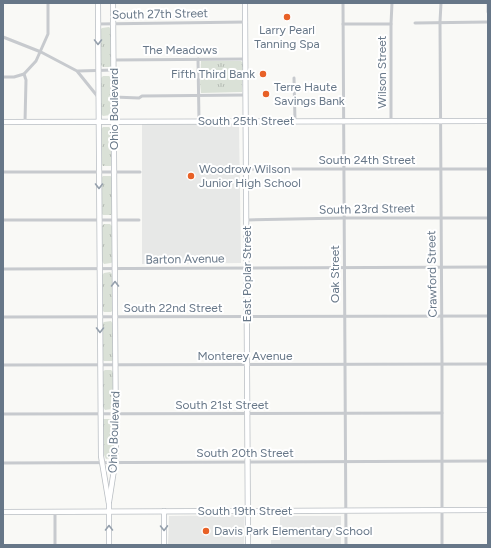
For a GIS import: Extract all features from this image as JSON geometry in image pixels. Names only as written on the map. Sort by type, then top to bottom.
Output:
[{"type":"street","points":[[3,77],[14,77],[24,74],[36,62],[48,34],[48,3]]},
{"type":"street","name":"Ohio Boulevard","points":[[98,3],[101,464],[109,504]]},
{"type":"street","name":"Ohio Boulevard","points":[[109,504],[116,464],[113,3]]},
{"type":"street","name":"East Poplar Street","points":[[245,3],[248,545]]},
{"type":"street","name":"Oak Street","points":[[343,3],[346,545]]},
{"type":"street","name":"Wilson Street","points":[[391,121],[392,3]]},
{"type":"street","name":"Crawford Street","points":[[441,3],[440,169],[442,315],[442,545]]},
{"type":"street","points":[[488,3],[488,12]]},
{"type":"street","name":"South 27th Street","points":[[98,24],[246,22]]},
{"type":"street","points":[[414,22],[488,22]]},
{"type":"street","points":[[343,24],[391,24]]},
{"type":"street","points":[[3,37],[41,52],[77,71],[98,97]]},
{"type":"street","points":[[198,59],[199,121]]},
{"type":"street","name":"The Meadows","points":[[114,60],[246,59]]},
{"type":"street","points":[[77,71],[114,70]]},
{"type":"street","points":[[24,74],[26,80],[25,122]]},
{"type":"street","points":[[294,78],[295,121]]},
{"type":"street","points":[[114,98],[138,98],[142,96],[246,95]]},
{"type":"street","name":"South 25th Street","points":[[3,122],[246,120],[488,121]]},
{"type":"street","name":"South 24th Street","points":[[246,169],[488,169]]},
{"type":"street","points":[[3,172],[140,172]]},
{"type":"street","name":"South 23rd Street","points":[[247,220],[441,217],[488,218]]},
{"type":"street","points":[[3,220],[139,220]]},
{"type":"street","name":"Barton Avenue","points":[[3,269],[344,266],[488,267]]},
{"type":"street","name":"South 22nd Street","points":[[3,317],[488,316]]},
{"type":"street","name":"Monterey Avenue","points":[[3,365],[116,366],[488,364]]},
{"type":"street","name":"South 21st Street","points":[[3,414],[116,415],[442,413]]},
{"type":"street","name":"South 20th Street","points":[[3,463],[116,464],[442,461],[488,462]]},
{"type":"street","points":[[109,504],[109,545]]},
{"type":"street","name":"South 19th Street","points":[[3,512],[488,510]]},
{"type":"street","points":[[164,511],[164,545]]},
{"type":"street","points":[[55,512],[55,545]]},
{"type":"shaded area","name":"Woodrow Wilson Junior High School","points":[[142,123],[239,124],[241,263],[142,264]]},
{"type":"shaded area","name":"Davis Park Elementary School","points":[[244,515],[244,545],[168,545],[169,516]]},
{"type":"shaded area","points":[[280,516],[341,516],[341,545],[271,545],[271,540],[280,540]]},
{"type":"green space","points":[[109,27],[112,30],[112,65],[110,67],[103,67],[101,65],[100,30],[102,28]]},
{"type":"green space","points":[[201,61],[241,61],[243,63],[242,92],[201,93]]},
{"type":"green space","points":[[103,76],[109,76],[112,79],[112,114],[103,116],[101,114],[101,78]]},
{"type":"green space","points":[[103,127],[109,127],[112,130],[111,166],[103,166],[101,164],[101,129]]},
{"type":"green space","points":[[103,176],[110,176],[112,178],[113,213],[111,215],[103,215],[101,213],[101,178]]},
{"type":"green space","points":[[104,224],[110,224],[113,227],[113,262],[104,264],[102,261],[102,226]]},
{"type":"green space","points":[[110,272],[113,275],[113,310],[111,312],[104,312],[102,310],[102,275]]},
{"type":"green space","points":[[111,321],[113,324],[114,359],[112,361],[104,361],[102,359],[102,324],[104,322]]},
{"type":"green space","points":[[105,370],[111,370],[114,373],[114,408],[105,410],[103,407],[102,372]]},
{"type":"green space","points":[[103,419],[111,419],[114,421],[114,457],[106,459],[103,453]]},
{"type":"place","name":"Larry Pearl Tanning Spa","points":[[287,17]]},
{"type":"place","name":"Fifth Third Bank","points":[[263,74]]},
{"type":"place","name":"Terre Haute Savings Bank","points":[[266,94]]},
{"type":"place","name":"Woodrow Wilson Junior High School","points":[[191,176]]},
{"type":"place","name":"Davis Park Elementary School","points":[[206,531]]}]
